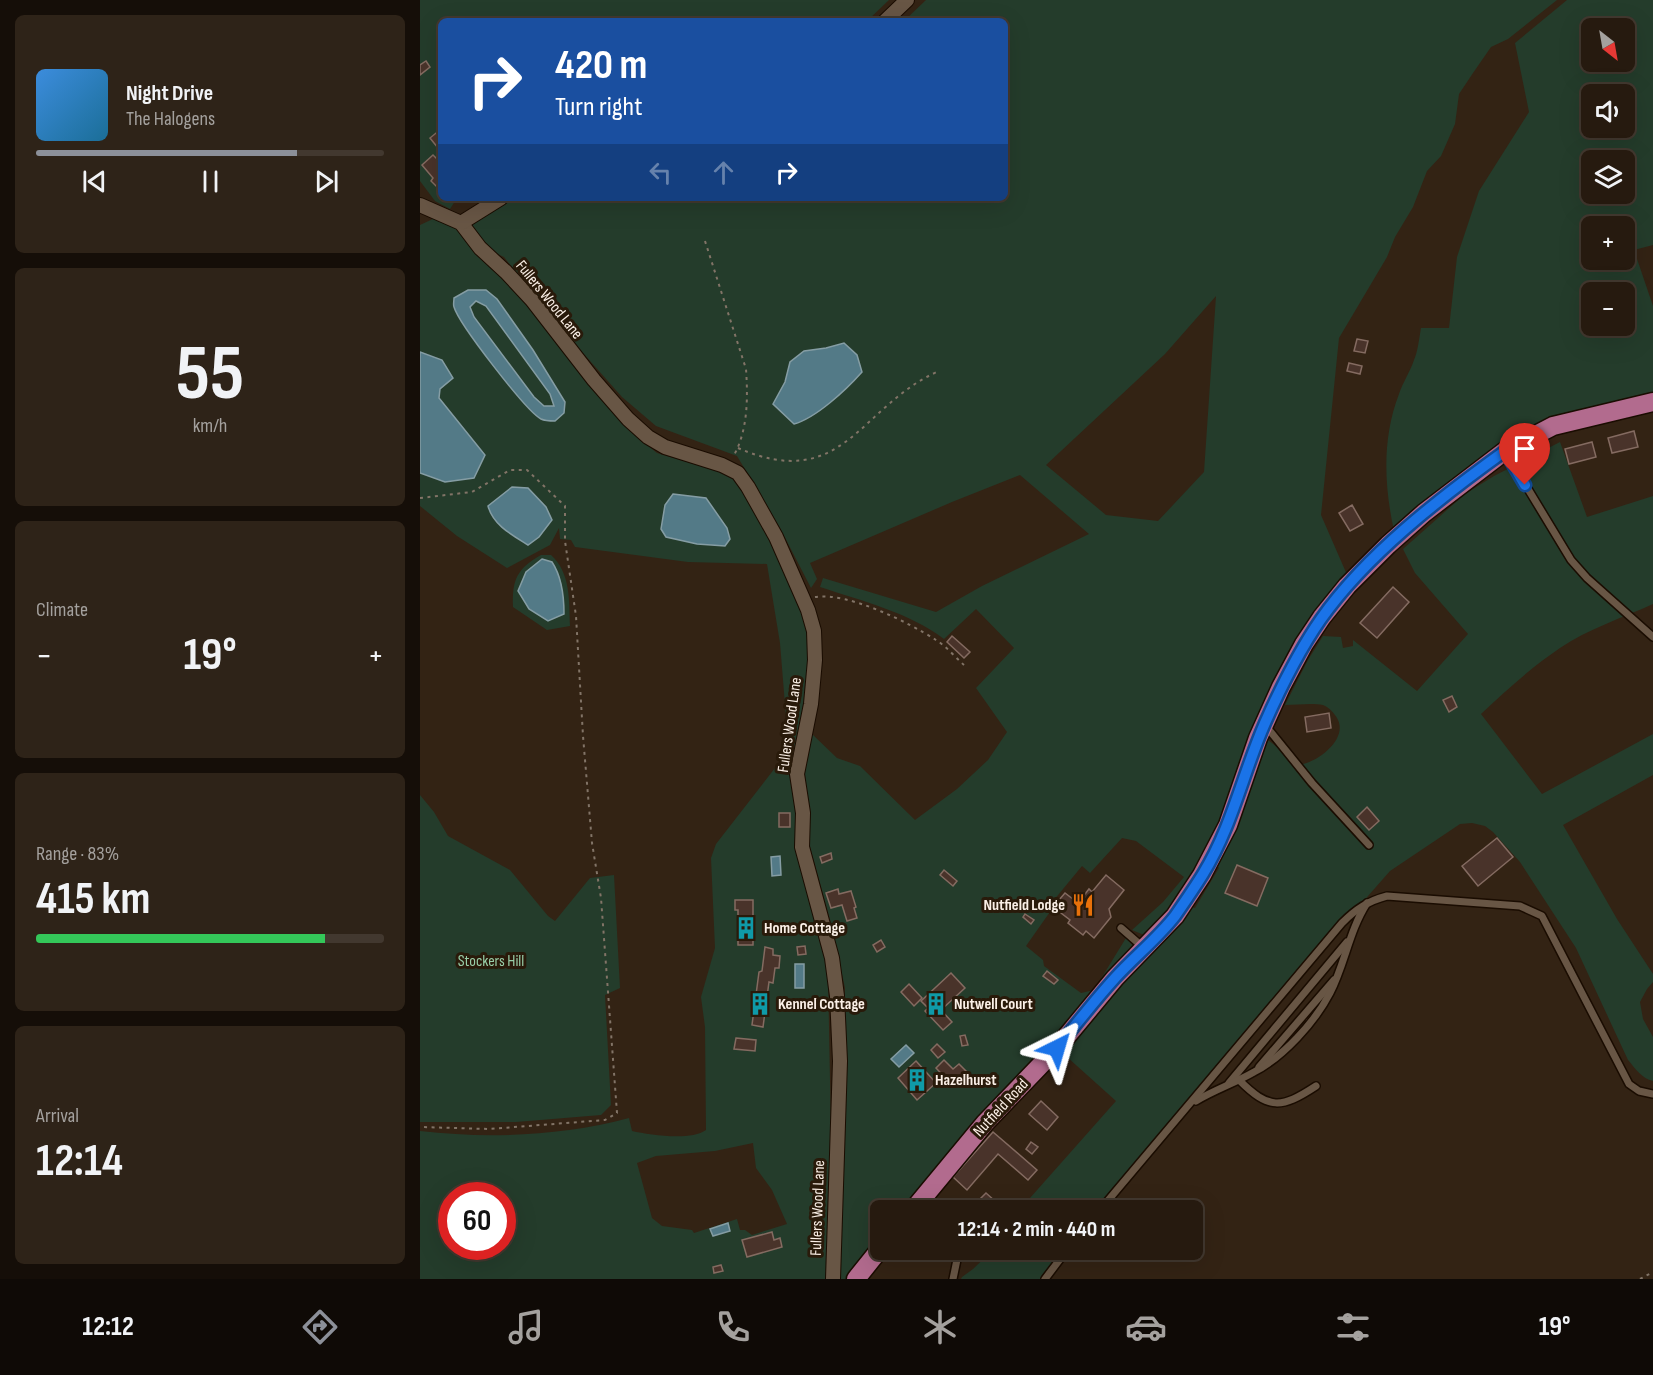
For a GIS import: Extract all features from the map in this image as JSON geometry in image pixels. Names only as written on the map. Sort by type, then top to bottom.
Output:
[{"type":"main road","name":"Nutfield Road","points":[[921,1200],[985,1124],[1057,1048],[1115,978],[1175,916],[1213,856],[1228,825],[1265,723],[1281,687],[1304,644],[1347,586],[1424,513],[1505,451],[1553,426],[1653,402]]},
{"type":"main road","points":[[856,1279],[871,1260]]},
{"type":"street","points":[[888,18],[907,0]]},
{"type":"street","points":[[420,205],[461,222],[496,201]]},
{"type":"street","name":"Fullers Wood Lane","points":[[461,222],[480,248],[532,300],[594,380],[634,425],[665,447],[727,467],[738,473],[776,537],[803,598],[814,631],[815,660],[811,704],[797,774],[802,813],[802,847],[832,958],[837,996],[840,1061],[833,1279]]},
{"type":"lane","points":[[1505,451],[1571,560],[1587,578],[1653,637]]},
{"type":"lane","points":[[1265,723],[1312,783],[1370,845]]},
{"type":"lane","points":[[1109,1200],[1342,923],[1368,901],[1388,896],[1520,906],[1542,916],[1629,1084],[1639,1091],[1653,1094]]},
{"type":"lane","points":[[1190,1105],[1255,1072],[1280,1054],[1313,1020],[1324,1005],[1340,974],[1359,915],[1368,901]]},
{"type":"lane","points":[[1121,928],[1144,948]]},
{"type":"lane","points":[[1226,1086],[1351,938]]},
{"type":"lane","points":[[1239,1080],[1256,1096],[1281,1104],[1295,1100],[1316,1086]]},
{"type":"lane","points":[[953,1279],[957,1260]]},
{"type":"lane","points":[[1045,1279],[1059,1260]]},
{"type":"path","points":[[705,241],[746,369],[744,431],[738,448],[727,467]]},
{"type":"path","points":[[738,448],[758,457],[789,461],[823,456],[841,446],[919,380],[939,371]]},
{"type":"path","points":[[420,498],[472,492],[510,470],[527,470],[565,506],[565,541],[576,616],[583,736],[592,843],[601,898],[617,1113],[605,1120],[489,1130],[420,1127]]},
{"type":"path","points":[[803,598],[826,595],[855,601],[938,640],[964,665]]},
{"type":"path","points":[[1640,1279],[1653,1272]]},
{"type":"green space","points":[[420,0],[889,0],[870,18],[438,18],[438,201],[455,201],[450,209],[435,201],[420,181]]},
{"type":"green space","points":[[926,0],[1557,0],[1508,39],[1491,47],[1459,94],[1455,124],[1441,156],[1427,171],[1413,207],[1395,237],[1387,257],[1339,338],[1321,515],[1348,577],[1311,622],[1197,873],[1165,915],[1148,934],[1144,935],[1132,930],[1163,902],[1184,877],[1136,841],[1122,838],[1090,873],[1082,866],[1049,906],[1052,909],[1026,946],[1043,960],[1044,966],[1081,993],[1094,990],[1126,938],[1134,947],[1028,1073],[1011,1083],[913,1200],[870,1200],[870,1254],[850,1279],[837,1279],[841,1190],[844,1178],[839,1170],[845,988],[832,927],[809,843],[804,776],[812,734],[837,758],[860,766],[915,820],[957,789],[988,760],[1007,732],[976,688],[1014,648],[976,609],[944,639],[900,614],[820,587],[823,578],[936,612],[982,586],[1089,534],[1020,475],[810,563],[817,579],[811,588],[780,528],[737,456],[656,426],[622,397],[552,318],[504,257],[491,251],[471,229],[483,214],[508,201],[1008,201],[1008,18],[907,18]],"holes":[[[1216,296],[1204,472],[1158,521],[1106,515],[1046,465],[1165,354]]]},
{"type":"green space","points":[[1567,0],[1653,0],[1653,245],[1635,250],[1635,216],[1581,216],[1581,270],[1635,270],[1635,253],[1653,306],[1653,392],[1552,416],[1520,433],[1483,456],[1394,531],[1388,496],[1386,462],[1393,411],[1411,369],[1421,328],[1449,328],[1457,257],[1479,191],[1529,112],[1515,43]]},
{"type":"green space","points":[[435,218],[450,222],[463,232],[512,285],[635,435],[657,453],[721,472],[739,480],[755,508],[799,604],[809,638],[810,669],[805,710],[790,776],[797,801],[796,840],[824,946],[828,973],[831,1134],[828,1279],[420,1279],[420,1131],[472,1135],[525,1134],[578,1129],[629,1118],[632,1131],[649,1134],[681,1136],[706,1130],[705,1027],[701,997],[715,948],[711,858],[716,844],[782,759],[786,717],[780,643],[767,564],[688,562],[575,547],[571,540],[560,539],[559,528],[550,545],[507,568],[457,536],[420,506],[420,225]],"holes":[[[673,494],[706,498],[725,546],[697,544],[666,537]],[[753,1143],[756,1168],[772,1190],[787,1224],[752,1235],[745,1230],[740,1230],[737,1219],[694,1233],[692,1230],[662,1226],[652,1218],[637,1163],[656,1156],[715,1151]]]},
{"type":"green space","points":[[1560,442],[1587,517],[1653,496],[1653,604],[1594,629],[1560,648],[1539,663],[1481,714],[1542,794],[1653,734],[1653,775],[1563,825],[1617,919],[1653,974],[1653,982],[1640,1002],[1643,1019],[1653,1037],[1653,1081],[1642,1076],[1628,1060],[1576,948],[1520,862],[1485,826],[1472,823],[1460,824],[1390,871],[1302,971],[1108,1200],[1029,1200],[1116,1101],[1057,1048],[1181,904],[1195,908],[1219,868],[1215,861],[1268,740],[1299,765],[1323,754],[1336,741],[1340,726],[1336,716],[1327,707],[1314,704],[1285,705],[1323,636],[1341,637],[1343,648],[1353,646],[1353,640],[1417,691],[1468,634],[1415,573],[1403,549],[1465,494],[1494,476]]},
{"type":"green space","points":[[541,555],[551,555],[558,562],[566,579],[570,626],[547,630],[513,607],[515,582],[521,570]]},
{"type":"green space","name":"Stockers Hill","points":[[420,795],[434,812],[448,836],[510,870],[548,916],[555,921],[590,878],[614,875],[620,988],[605,995],[611,1105],[601,1115],[516,1122],[420,1122]]},
{"type":"green space","points":[[982,1260],[1058,1260],[1041,1279],[961,1279]]},
{"type":"water","points":[[468,290],[486,290],[497,299],[533,350],[565,402],[564,413],[555,421],[546,421],[533,413],[508,385],[459,316],[454,306],[454,298]],"holes":[[[476,301],[486,306],[550,394],[554,406],[544,406],[534,397],[474,317],[470,307]]]},
{"type":"water","points":[[844,343],[857,355],[862,372],[821,410],[794,424],[773,404],[785,382],[790,362],[804,351]]},
{"type":"water","points":[[420,352],[442,360],[453,378],[440,389],[439,398],[485,455],[474,478],[445,482],[420,473]]},
{"type":"water","points":[[512,487],[528,488],[546,507],[552,520],[539,537],[528,545],[499,524],[490,513],[488,506]]},
{"type":"water","points":[[673,494],[706,498],[727,528],[730,539],[725,546],[697,544],[666,537],[661,529],[665,505]]},
{"type":"water","points":[[542,559],[552,562],[560,580],[564,600],[564,614],[548,621],[529,609],[518,591],[526,572]]},
{"type":"water","points":[[780,856],[781,875],[772,876],[771,857]]},
{"type":"water","points":[[795,964],[804,964],[804,988],[795,988]]},
{"type":"water","points":[[906,1045],[914,1053],[899,1067],[891,1059]]},
{"type":"water","points":[[728,1223],[730,1231],[713,1236],[710,1229]]},
{"type":"building","points":[[426,61],[430,67],[420,75],[420,65]]},
{"type":"building","points":[[438,131],[438,148],[430,138]]},
{"type":"building","points":[[433,155],[438,160],[438,188],[431,181],[433,178],[422,165]]},
{"type":"building","points":[[1357,339],[1368,341],[1365,353],[1354,351]]},
{"type":"building","points":[[1349,363],[1362,366],[1360,374],[1347,371]]},
{"type":"building","points":[[1634,431],[1638,447],[1612,453],[1608,438]]},
{"type":"building","points":[[1592,442],[1596,457],[1569,464],[1565,449]]},
{"type":"building","points":[[1352,505],[1363,524],[1350,531],[1339,513]]},
{"type":"building","points":[[1393,587],[1409,602],[1377,638],[1360,623]]},
{"type":"building","points":[[952,636],[970,652],[964,658],[947,642]]},
{"type":"building","points":[[1452,696],[1457,707],[1449,712],[1443,700]]},
{"type":"building","points":[[1329,713],[1331,728],[1307,732],[1305,717]]},
{"type":"building","points":[[1367,807],[1379,821],[1369,830],[1357,817]]},
{"type":"building","points":[[779,813],[790,813],[790,827],[779,827]]},
{"type":"building","points":[[1497,838],[1513,857],[1478,886],[1462,866]]},
{"type":"building","points":[[831,853],[832,859],[822,863],[820,857]]},
{"type":"building","points":[[1237,865],[1268,878],[1257,906],[1225,893]]},
{"type":"building","points":[[944,870],[957,881],[953,886],[940,875]]},
{"type":"building","name":"Nutfield Lodge","points":[[1106,875],[1124,890],[1109,909],[1111,917],[1094,938],[1086,931],[1083,935],[1068,923],[1070,920],[1053,907],[1065,893],[1078,903],[1089,889],[1092,892]]},
{"type":"building","points":[[838,889],[839,894],[851,891],[857,918],[847,921],[842,905],[831,908],[826,893]]},
{"type":"building","name":"Home Cottage","points":[[735,900],[753,900],[753,945],[738,945],[738,910],[735,910]]},
{"type":"building","points":[[1025,914],[1034,920],[1031,924],[1023,917]]},
{"type":"building","points":[[881,940],[885,947],[877,952],[873,945]]},
{"type":"building","points":[[805,946],[806,954],[798,955],[797,947]]},
{"type":"building","name":"Kennel Cottage","points":[[765,947],[773,949],[773,955],[780,956],[779,968],[775,968],[773,983],[769,982],[763,1027],[752,1025],[759,972],[762,971]]},
{"type":"building","points":[[1047,971],[1058,980],[1054,984],[1043,976]]},
{"type":"building","name":"Nutwell Court","points":[[951,973],[965,988],[941,1010],[952,1022],[943,1030],[925,1011],[928,1008],[921,1001]]},
{"type":"building","points":[[909,984],[922,998],[914,1006],[901,992]]},
{"type":"building","points":[[1313,1008],[1317,1012],[1309,1021],[1304,1017]]},
{"type":"building","points":[[965,1035],[968,1045],[962,1046],[960,1036]]},
{"type":"building","points":[[736,1038],[756,1040],[755,1051],[734,1049]]},
{"type":"building","points":[[937,1044],[945,1052],[938,1058],[931,1050]]},
{"type":"building","points":[[944,1060],[953,1069],[959,1064],[968,1073],[954,1087],[936,1068]]},
{"type":"building","name":"Hazelhurst","points":[[916,1061],[936,1083],[917,1100],[898,1078]]},
{"type":"building","points":[[1041,1101],[1058,1117],[1047,1130],[1029,1114]]},
{"type":"building","points":[[993,1132],[1037,1170],[1028,1180],[998,1154],[967,1190],[953,1177]]},
{"type":"building","points":[[1031,1142],[1038,1147],[1032,1154],[1026,1149]]},
{"type":"building","points":[[986,1193],[994,1200],[979,1200]]},
{"type":"building","points":[[772,1232],[774,1240],[780,1238],[782,1247],[747,1257],[742,1240]]},
{"type":"building","points":[[721,1265],[723,1271],[714,1273],[713,1267]]},
{"type":"place","name":"Nutfield Lodge","points":[[1083,905]]},
{"type":"place","name":"Home Cottage","points":[[746,928]]},
{"type":"place","name":"Kennel Cottage","points":[[760,1004]]},
{"type":"place","name":"Nutwell Court","points":[[936,1004]]},
{"type":"place","name":"Hazelhurst","points":[[917,1080]]},
{"type":"route","points":[[1057,1048],[1115,978],[1175,916],[1202,876],[1228,825],[1258,738],[1281,687],[1304,644],[1347,586],[1424,513],[1505,451],[1525,485]]}]
